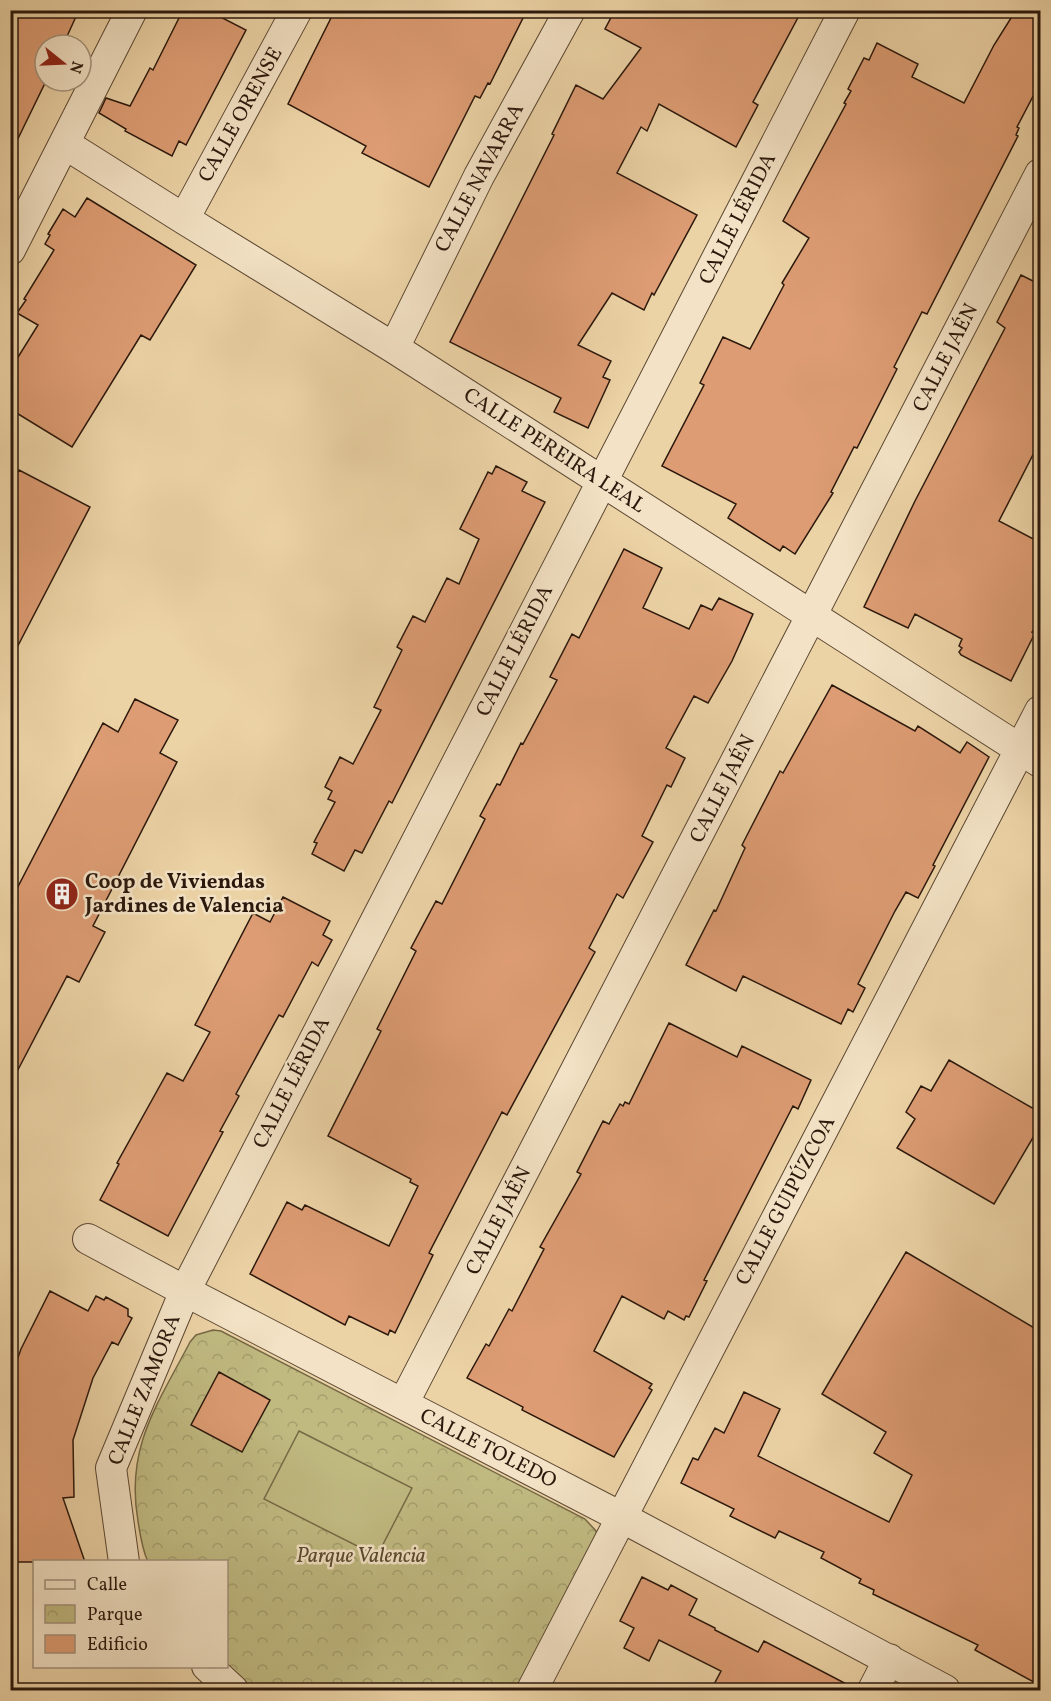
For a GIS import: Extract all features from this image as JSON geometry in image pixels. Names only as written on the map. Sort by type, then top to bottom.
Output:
[{"type":"street","points":[[10,250],[132,10]]},
{"type":"street","name":"CALLE ORENSE","points":[[184,219],[297,10]]},
{"type":"street","name":"CALLE NAVARRA","points":[[394,348],[479,176],[570,10]]},
{"type":"street","name":"CALLE LÉRIDA","points":[[185,1292],[845,10]]},
{"type":"street","name":"CALLE PEREIRA LEAL","points":[[65,144],[394,348],[1031,755]]},
{"type":"street","name":"CALLE JAÉN","points":[[403,1404],[1041,174]]},
{"type":"street","name":"CALLE GUIPÚZCOA","points":[[532,1690],[621,1517],[1031,755],[1041,711]]},
{"type":"street","name":"CALLE TOLEDO","points":[[88,1239],[185,1292],[621,1517],[945,1690]]},
{"type":"street","name":"CALLE ZAMORA","points":[[124,1560],[111,1468],[185,1292]]},
{"type":"street","points":[[873,1690],[889,1659]]},
{"type":"street","points":[[209,1668],[234,1690]]},
{"type":"green space","name":"Parque Valencia","points":[[213,1330],[221,1331],[585,1519],[596,1531],[599,1541],[527,1690],[253,1690],[227,1668],[228,1560],[147,1560],[140,1536],[135,1495],[140,1448],[147,1427],[190,1342],[196,1335]]},
{"type":"green space","points":[[299,1431],[412,1488],[377,1556],[264,1499]]},
{"type":"building","points":[[10,10],[79,10],[68,33],[33,33],[33,93],[40,93],[10,155]]},
{"type":"building","points":[[183,10],[207,10],[246,30],[186,145],[179,141],[172,156],[125,131],[126,129],[99,113],[106,98],[130,106],[150,68],[153,70]]},
{"type":"building","points":[[335,10],[527,10],[490,84],[488,83],[480,98],[475,96],[429,187],[362,153],[366,146],[288,104]]},
{"type":"building","points":[[615,10],[802,10],[753,102],[758,105],[736,147],[659,104],[647,131],[641,127],[617,173],[697,215],[644,310],[612,293],[578,345],[611,361],[603,377],[610,380],[588,428],[554,412],[561,398],[450,342],[554,135],[552,134],[576,85],[603,99],[641,48],[605,29]]},
{"type":"building","points":[[1016,10],[1041,10],[1041,81],[1017,127],[1019,128],[1016,135],[1018,136],[927,314],[922,312],[894,367],[897,369],[857,448],[854,447],[831,492],[833,493],[795,554],[783,546],[780,551],[728,518],[736,504],[662,466],[704,385],[700,383],[723,337],[750,349],[784,285],[782,283],[809,238],[783,221],[846,104],[844,103],[851,91],[848,89],[864,58],[869,60],[877,43],[918,64],[912,77],[964,103],[994,45]]},
{"type":"building","points":[[87,198],[196,265],[150,340],[141,335],[72,447],[10,409],[10,370],[38,325],[17,313],[54,250],[45,244],[50,235],[48,234],[63,209],[75,217]]},
{"type":"building","points":[[1021,275],[1041,285],[1041,439],[999,521],[1041,543],[1041,619],[1032,632],[1035,633],[1011,681],[961,655],[959,652],[962,648],[959,646],[962,639],[915,614],[908,628],[864,607],[915,501],[1005,328],[997,322]]},
{"type":"building","points":[[496,466],[527,482],[522,491],[545,502],[392,803],[389,801],[362,853],[355,850],[344,871],[312,854],[317,843],[314,842],[335,802],[328,799],[332,791],[325,787],[340,757],[353,764],[381,710],[374,707],[402,650],[397,647],[413,616],[425,622],[447,578],[459,584],[479,539],[460,529],[488,472],[492,474]]},
{"type":"building","points":[[19,470],[90,507],[10,661],[10,486]]},
{"type":"building","points":[[624,549],[662,568],[643,608],[689,629],[701,605],[712,610],[719,598],[753,614],[732,661],[708,703],[694,696],[666,748],[685,758],[671,787],[667,785],[642,836],[653,842],[623,898],[617,894],[589,948],[595,952],[507,1115],[502,1112],[429,1253],[433,1255],[395,1333],[390,1330],[388,1335],[349,1316],[345,1325],[250,1274],[287,1202],[302,1210],[305,1205],[389,1246],[418,1186],[410,1182],[411,1179],[328,1136],[381,1031],[377,1029],[416,951],[411,948],[436,901],[442,904],[485,819],[480,816],[497,784],[500,785],[557,680],[550,677],[572,634],[579,638]]},
{"type":"building","points":[[832,685],[915,731],[918,726],[960,753],[967,742],[989,757],[918,898],[906,892],[895,911],[858,984],[865,988],[853,1012],[848,1009],[841,1024],[743,976],[736,991],[686,965],[714,910],[716,911],[745,848],[742,845],[780,771],[783,773]]},
{"type":"building","name":"Coop de Viviendas Jardines de Valencia","points":[[135,699],[178,720],[160,753],[177,762],[93,926],[105,932],[79,982],[67,976],[10,1085],[10,902],[103,723],[118,732]]},
{"type":"building","points":[[283,897],[330,921],[323,935],[332,940],[318,966],[312,962],[283,1017],[279,1015],[236,1094],[239,1096],[220,1131],[223,1132],[168,1236],[100,1200],[119,1164],[117,1163],[167,1073],[183,1081],[210,1032],[195,1025],[253,913],[270,922]]},
{"type":"building","points":[[669,1023],[737,1057],[742,1046],[811,1080],[798,1109],[793,1106],[704,1280],[707,1281],[689,1317],[686,1316],[684,1320],[668,1311],[664,1319],[622,1296],[594,1351],[652,1384],[649,1388],[652,1390],[614,1457],[522,1410],[523,1407],[467,1378],[486,1344],[489,1346],[509,1309],[512,1311],[544,1249],[540,1247],[581,1174],[577,1172],[603,1121],[609,1124],[620,1104],[623,1106],[625,1102],[629,1104]]},
{"type":"building","points":[[949,1060],[1041,1113],[1041,1124],[994,1204],[897,1148],[915,1119],[906,1112],[921,1086],[931,1091]]},
{"type":"building","points":[[906,1252],[1041,1332],[1041,1686],[975,1650],[978,1645],[873,1594],[874,1590],[859,1583],[861,1579],[821,1558],[824,1552],[779,1531],[775,1538],[730,1516],[734,1509],[681,1483],[693,1458],[698,1460],[715,1428],[724,1433],[744,1392],[780,1409],[758,1456],[889,1522],[912,1475],[874,1453],[886,1432],[822,1394]]},
{"type":"building","points":[[50,1291],[88,1311],[96,1296],[104,1300],[106,1297],[128,1309],[128,1316],[132,1318],[118,1345],[112,1342],[93,1378],[73,1440],[74,1497],[63,1498],[84,1560],[10,1562],[10,1380],[21,1349]]},
{"type":"building","points":[[219,1372],[270,1400],[242,1452],[191,1425]]},
{"type":"building","points":[[642,1577],[668,1590],[671,1585],[697,1599],[689,1615],[715,1630],[758,1652],[764,1641],[856,1690],[711,1690],[721,1671],[659,1640],[649,1661],[624,1648],[634,1628],[620,1621]]},
{"type":"place","name":"Coop de Viviendas Jardines de Valencia","points":[[62,894]]}]
